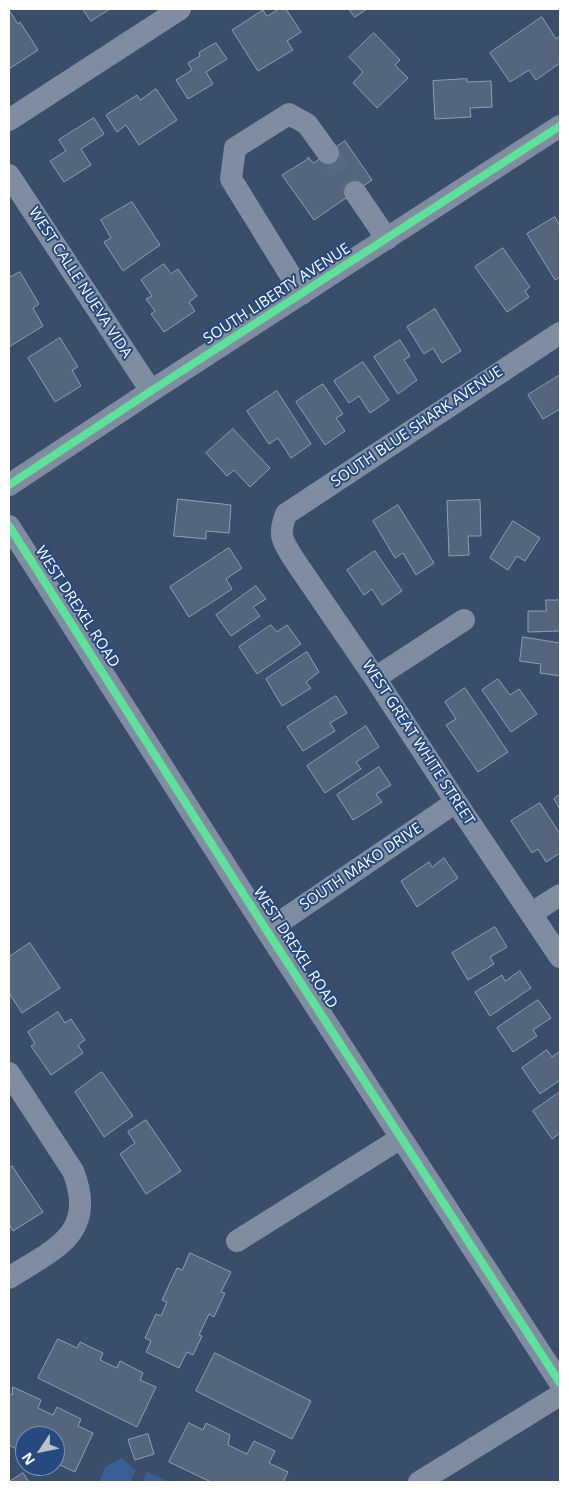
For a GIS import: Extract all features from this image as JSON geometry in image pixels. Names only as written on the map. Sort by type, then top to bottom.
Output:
[{"type":"street","points":[[9,120],[180,9]]},
{"type":"street","points":[[302,294],[231,179],[235,148],[289,114],[306,124],[328,153]]},
{"type":"street","name":"SOUTH LIBERTY AVENUE","points":[[9,485],[560,126]]},
{"type":"street","name":"WEST CALLE NUEVA VIDA","points":[[9,175],[151,391]]},
{"type":"street","points":[[355,192],[387,239]]},
{"type":"street","name":"SOUTH BLUE SHARK AVENUE","points":[[281,527],[286,514],[560,333]]},
{"type":"street","name":"WEST DREXEL ROAD","points":[[9,526],[267,931],[560,1383]]},
{"type":"street","name":"WEST GREAT WHITE STREET","points":[[281,527],[282,540],[293,558],[560,957]]},
{"type":"street","points":[[375,678],[464,620]]},
{"type":"street","name":"SOUTH MAKO DRIVE","points":[[267,931],[456,802]]},
{"type":"street","points":[[532,913],[560,895]]},
{"type":"street","points":[[9,1073],[73,1171],[80,1188],[86,1212],[76,1228],[64,1241],[9,1278]]},
{"type":"street","points":[[238,1242],[401,1138]]},
{"type":"street","points":[[419,1482],[560,1395]]},
{"type":"shaded area","points":[[121,1458],[136,1470],[132,1477],[132,1482],[99,1482],[105,1467]]},
{"type":"shaded area","points":[[147,1472],[169,1482],[142,1482]]},
{"type":"building","points":[[83,9],[110,9],[91,21]]},
{"type":"building","points":[[279,9],[286,9],[301,32],[287,41],[293,50],[258,71],[232,30],[263,10],[267,16]]},
{"type":"building","points":[[349,9],[367,9],[355,17]]},
{"type":"building","points":[[9,10],[18,24],[20,22],[38,50],[9,69]]},
{"type":"building","points":[[542,17],[556,39],[560,36],[560,63],[536,80],[529,70],[510,82],[490,53]]},
{"type":"building","points":[[374,33],[400,60],[395,65],[408,78],[377,108],[353,83],[363,72],[349,57]]},
{"type":"building","points":[[216,43],[227,59],[206,72],[213,84],[188,99],[176,80],[192,70],[188,63],[200,56],[199,53]]},
{"type":"building","points":[[467,79],[467,82],[491,81],[492,107],[470,108],[471,117],[435,119],[433,81]]},
{"type":"building","points":[[156,89],[177,120],[139,145],[126,125],[117,132],[106,115],[137,95],[140,100]]},
{"type":"building","points":[[94,118],[104,134],[81,149],[91,165],[64,182],[50,161],[66,151],[59,140]]},
{"type":"building","points":[[345,141],[372,180],[314,220],[282,175],[308,159],[308,157],[313,163]]},
{"type":"building","points":[[132,202],[160,245],[123,271],[104,242],[111,238],[101,220]]},
{"type":"building","points":[[555,217],[560,226],[560,277],[555,280],[527,234]]},
{"type":"building","points":[[503,248],[530,287],[525,291],[529,297],[507,312],[475,267]]},
{"type":"building","points":[[164,264],[171,274],[178,269],[197,296],[189,302],[195,311],[164,332],[151,314],[155,311],[146,299],[152,296],[141,280]]},
{"type":"building","points":[[20,272],[39,304],[33,308],[43,326],[9,347],[9,278]]},
{"type":"building","points":[[435,309],[461,351],[442,363],[433,348],[424,354],[407,327]]},
{"type":"building","points":[[60,338],[78,367],[72,370],[81,386],[55,402],[28,358]]},
{"type":"building","points":[[400,340],[410,356],[404,360],[417,380],[398,394],[374,357]]},
{"type":"building","points":[[363,362],[389,400],[370,413],[359,396],[349,403],[334,381]]},
{"type":"building","points":[[560,375],[560,409],[543,419],[528,395]]},
{"type":"building","points":[[323,384],[343,414],[336,418],[345,431],[325,445],[296,402]]},
{"type":"building","points":[[277,391],[311,444],[291,458],[278,438],[269,444],[247,411]]},
{"type":"building","points":[[233,429],[270,468],[250,487],[234,470],[227,476],[206,453]]},
{"type":"building","points":[[178,499],[231,505],[229,533],[206,531],[206,539],[174,536]]},
{"type":"building","points":[[480,500],[481,536],[468,536],[469,555],[449,556],[447,501]]},
{"type":"building","points":[[398,505],[434,563],[416,575],[403,553],[395,558],[373,521]]},
{"type":"building","points":[[513,521],[540,538],[525,561],[517,556],[508,570],[490,558]]},
{"type":"building","points":[[229,548],[242,568],[226,579],[232,589],[189,617],[170,587]]},
{"type":"building","points":[[375,551],[402,591],[382,605],[372,589],[364,595],[347,570]]},
{"type":"building","points":[[256,586],[266,599],[253,607],[260,616],[231,636],[216,615]]},
{"type":"building","points":[[546,600],[560,600],[560,631],[528,632],[528,611],[546,611]]},
{"type":"building","points":[[271,625],[277,632],[287,625],[301,644],[257,674],[239,647]]},
{"type":"building","points":[[523,637],[560,643],[560,676],[540,673],[541,664],[520,661]]},
{"type":"building","points":[[307,652],[319,672],[306,682],[311,688],[282,706],[266,679]]},
{"type":"building","points":[[498,679],[510,695],[519,689],[537,714],[511,732],[482,690]]},
{"type":"building","points":[[465,688],[508,752],[478,772],[446,725],[456,719],[445,702]]},
{"type":"building","points":[[336,696],[347,713],[330,723],[335,731],[303,751],[287,727]]},
{"type":"building","points":[[366,726],[379,747],[356,762],[361,769],[325,793],[307,766]]},
{"type":"building","points":[[379,767],[391,785],[376,794],[382,802],[353,820],[337,795]]},
{"type":"building","points":[[560,794],[560,809],[554,799]]},
{"type":"building","points":[[540,803],[560,834],[560,853],[546,862],[538,849],[532,853],[511,821]]},
{"type":"building","points":[[444,858],[458,878],[417,907],[401,881],[429,862],[432,867]]},
{"type":"building","points":[[495,927],[507,947],[490,957],[494,964],[468,980],[452,953]]},
{"type":"building","points":[[30,943],[60,988],[22,1013],[9,993],[9,957]]},
{"type":"building","points":[[520,971],[531,988],[490,1016],[475,992],[502,975],[505,981]]},
{"type":"building","points":[[538,1000],[551,1018],[533,1030],[537,1036],[513,1052],[497,1028]]},
{"type":"building","points":[[58,1012],[65,1023],[71,1019],[85,1040],[78,1045],[83,1053],[51,1075],[31,1046],[35,1044],[28,1032]]},
{"type":"building","points":[[547,1050],[552,1057],[560,1051],[560,1080],[540,1094],[522,1068]]},
{"type":"building","points":[[102,1072],[133,1116],[104,1137],[75,1092]]},
{"type":"building","points":[[560,1092],[560,1133],[552,1139],[533,1111]]},
{"type":"building","points":[[146,1120],[181,1171],[146,1194],[120,1154],[135,1143],[128,1132]]},
{"type":"building","points":[[12,1166],[43,1212],[13,1231],[9,1224],[9,1168]]},
{"type":"building","points":[[190,1253],[231,1272],[221,1292],[225,1293],[214,1317],[209,1314],[199,1335],[202,1336],[193,1355],[187,1352],[179,1368],[146,1352],[151,1341],[145,1338],[156,1314],[161,1316],[167,1302],[162,1300],[177,1268],[182,1270]]},
{"type":"building","points":[[58,1339],[77,1348],[80,1342],[103,1353],[100,1360],[117,1368],[120,1361],[143,1373],[140,1380],[156,1387],[137,1427],[38,1378]]},
{"type":"building","points":[[215,1353],[311,1401],[292,1439],[196,1391]]},
{"type":"building","points":[[13,1387],[41,1400],[38,1408],[53,1415],[57,1407],[81,1419],[78,1426],[93,1433],[75,1472],[65,1467],[65,1426],[15,1426],[15,1448],[9,1445],[9,1393],[12,1395]]},
{"type":"building","points":[[189,1423],[203,1430],[206,1423],[230,1435],[228,1445],[247,1454],[254,1441],[275,1451],[269,1463],[288,1472],[283,1482],[211,1482],[169,1462]]},
{"type":"building","points":[[148,1434],[154,1454],[135,1460],[128,1440]]},
{"type":"building","points":[[18,1476],[25,1476],[29,1482],[9,1482]]},
{"type":"tunnel","points":[[328,153],[355,192]]},
{"type":"cycle path","points":[[9,485],[560,126]]},
{"type":"cycle path","points":[[9,526],[267,931],[560,1383]]}]
